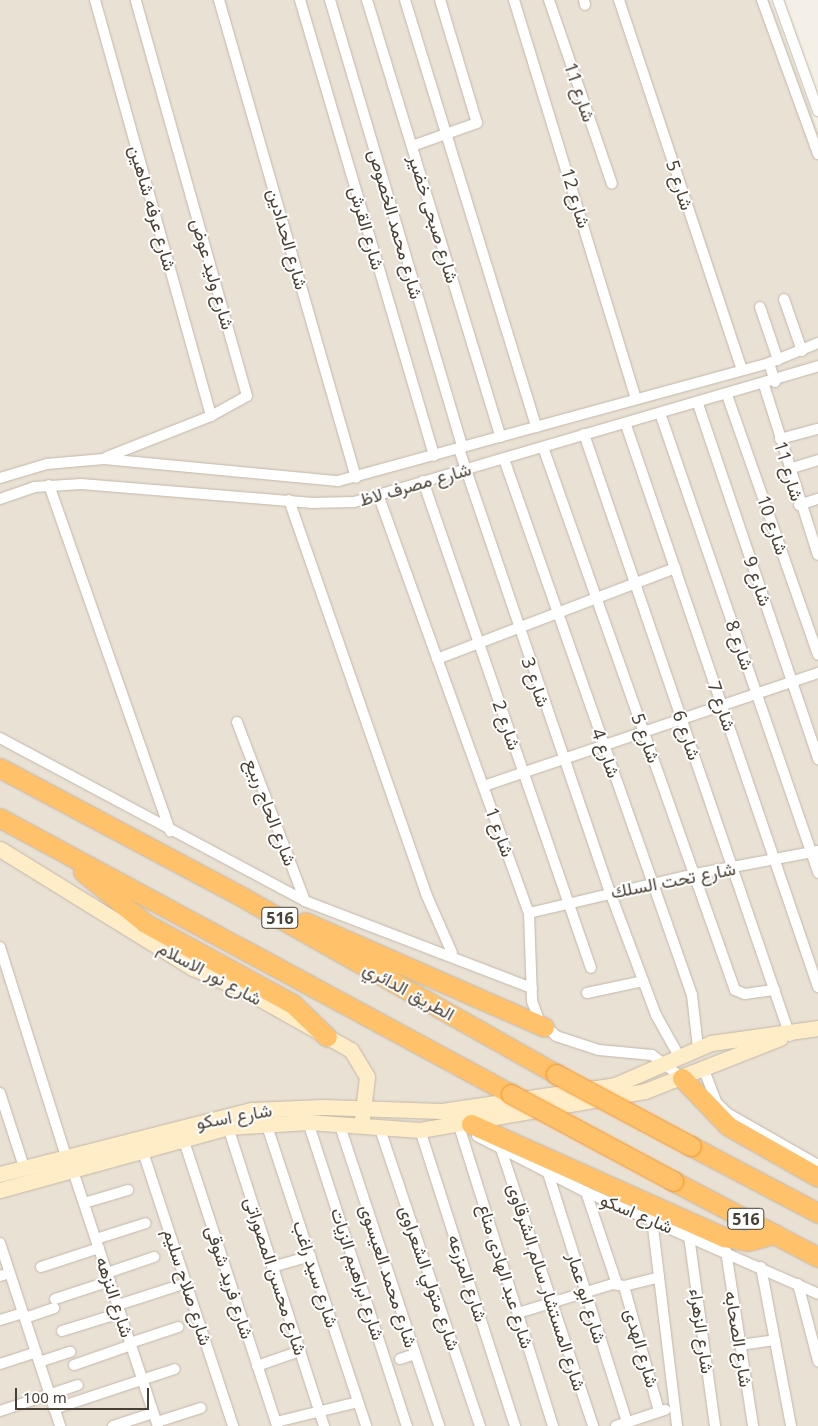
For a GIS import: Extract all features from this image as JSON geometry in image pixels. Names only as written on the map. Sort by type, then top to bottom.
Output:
[{"type":"highway","name":"الطريق الدائري","points":[[0,768],[244,898],[556,1074],[818,1214]]},
{"type":"highway","name":"516","points":[[0,818],[673,1181],[818,1257]]},
{"type":"highway","points":[[69,856],[132,915],[293,1004],[327,1037]]},
{"type":"highway","points":[[244,898],[421,969],[544,1027]]},
{"type":"highway","points":[[682,1078],[728,1126],[818,1177]]},
{"type":"highway","points":[[468,1119],[724,1237],[748,1241],[775,1234]]},
{"type":"main road","name":"شارع نور الاسلام","points":[[0,849],[193,968],[248,992],[351,1050],[364,1066],[364,1109],[360,1128]]},
{"type":"main road","points":[[468,1119],[615,1085],[674,1061],[698,1048],[733,1037],[789,1033],[812,1029]]},
{"type":"main road","points":[[468,1119],[645,1091],[704,1070],[789,1033]]},
{"type":"main road","name":"شارع اسكو","points":[[0,1190],[69,1162],[252,1110],[364,1109],[425,1112],[468,1119]]},
{"type":"main road","name":"شارع اسكو","points":[[0,1174],[24,1167],[69,1162],[142,1149],[228,1127],[266,1123],[308,1122],[360,1128],[420,1130],[468,1119]]},
{"type":"street","name":"شارع عرفه شاهين","points":[[95,0],[211,416]]},
{"type":"street","name":"شارع وليد عوض","points":[[104,459],[211,416],[247,396],[136,0]]},
{"type":"street","name":"شارع الحدادين","points":[[220,0],[356,478]]},
{"type":"street","name":"شارع القرش","points":[[300,0],[434,456]]},
{"type":"street","name":"شارع محمد الخصوص","points":[[330,0],[461,449],[464,470]]},
{"type":"street","name":"شارع صبحى خضير","points":[[367,0],[501,438]]},
{"type":"street","points":[[405,0],[536,428]]},
{"type":"street","points":[[412,146],[473,127],[477,118],[440,0]]},
{"type":"street","name":"شارع 12","points":[[514,0],[635,397]]},
{"type":"street","name":"شارع 11","points":[[549,0],[612,184]]},
{"type":"street","name":"شارع 5","points":[[619,0],[742,370]]},
{"type":"street","points":[[762,0],[818,154]]},
{"type":"street","points":[[778,0],[818,111]]},
{"type":"street","points":[[784,299],[802,350]]},
{"type":"street","points":[[760,306],[773,362],[775,382]]},
{"type":"street","name":"شارع مصرف لاظ","points":[[0,478],[28,469],[104,459],[258,470],[307,481],[356,478],[536,428],[635,397],[773,362],[818,343]]},
{"type":"street","name":"شارع مصرف لاظ","points":[[0,499],[34,487],[49,484],[332,503],[379,497],[384,491],[504,459],[584,434],[662,416],[727,395],[764,386],[818,366]]},
{"type":"street","name":"شارع 11","points":[[764,386],[800,505],[814,537],[818,555]]},
{"type":"street","name":"شارع 10","points":[[727,395],[818,656]]},
{"type":"street","name":"شارع 9","points":[[698,404],[818,759]]},
{"type":"street","name":"شارع 8","points":[[662,416],[757,695],[814,852],[818,874]]},
{"type":"street","name":"شارع 7","points":[[626,425],[818,987]]},
{"type":"street","points":[[780,440],[818,429]]},
{"type":"street","name":"شارع 6","points":[[584,434],[789,1033]]},
{"type":"street","name":"شارع 5","points":[[543,447],[737,993],[775,990]]},
{"type":"street","name":"شارع 4","points":[[504,459],[604,746],[654,882],[692,995],[698,1048]]},
{"type":"street","points":[[789,469],[818,460]]},
{"type":"street","points":[[28,469],[34,487]]},
{"type":"street","name":"شارع 3","points":[[464,470],[563,760],[610,892],[674,1061]]},
{"type":"street","name":"شارع 2","points":[[423,481],[592,968]]},
{"type":"street","points":[[49,484],[170,831]]},
{"type":"street","name":"شارع 1","points":[[379,497],[529,913],[534,1008],[544,1027]]},
{"type":"street","points":[[800,505],[818,499]]},
{"type":"street","points":[[288,500],[427,896],[452,953]]},
{"type":"street","points":[[438,659],[519,631],[675,568]]},
{"type":"street","points":[[484,786],[818,673]]},
{"type":"street","name":"شارع الحاج ربيع","points":[[237,722],[305,901]]},
{"type":"street","points":[[0,738],[170,831],[305,901],[452,953],[532,988]]},
{"type":"street","name":"شارع تحت السلك","points":[[529,913],[654,882],[775,861],[814,852]]},
{"type":"street","name":"شارع النزهه","points":[[0,947],[69,1162],[156,1420]]},
{"type":"street","points":[[587,992],[643,981]]},
{"type":"street","points":[[544,1027],[556,1036],[599,1050],[646,1052],[674,1061],[682,1078]]},
{"type":"street","points":[[704,1070],[716,1102],[728,1114],[818,1166]]},
{"type":"street","points":[[0,1094],[24,1167]]},
{"type":"street","name":"شارع اسكو","points":[[468,1119],[501,1149],[548,1173],[586,1192],[726,1251],[818,1294]]},
{"type":"street","name":"شارع عبد الهادى مناع","points":[[468,1119],[518,1313],[553,1426]]},
{"type":"street","name":"شارع ابراهيم الزيات","points":[[308,1122],[407,1426]]},
{"type":"street","name":"شارع سيد راغب","points":[[266,1123],[366,1426]]},
{"type":"street","name":"شارع محمد العيسوى","points":[[340,1126],[439,1426]]},
{"type":"street","name":"شارع محسن المصوراتى","points":[[228,1127],[324,1426]]},
{"type":"street","name":"شارع متولي الشعراوى","points":[[380,1129],[480,1426]]},
{"type":"street","name":"شارع المزرعه","points":[[420,1130],[515,1426]]},
{"type":"street","name":"شارع فريد شوقى","points":[[183,1138],[276,1424]]},
{"type":"street","name":"شارع صلاح سليم","points":[[142,1149],[233,1426]]},
{"type":"street","name":"شارع المستشار سالم الشرقاوى","points":[[501,1149],[593,1426]]},
{"type":"street","name":"شارع ابو عمار","points":[[548,1173],[626,1422]]},
{"type":"street","points":[[84,1203],[128,1190]]},
{"type":"street","name":"شارع الهدى","points":[[586,1192],[621,1285],[659,1411]]},
{"type":"street","points":[[652,1219],[677,1426]]},
{"type":"street","points":[[41,1267],[146,1223]]},
{"type":"street","name":"شارع الزهراء","points":[[690,1236],[715,1426]]},
{"type":"street","points":[[0,1243],[5,1275],[24,1315],[60,1426]]},
{"type":"street","name":"شارع الصحابه","points":[[726,1251],[753,1426]]},
{"type":"street","points":[[272,1266],[310,1256]]},
{"type":"street","points":[[0,1320],[24,1315],[55,1304],[154,1257]]},
{"type":"street","points":[[761,1267],[792,1426]]},
{"type":"street","points":[[518,1313],[585,1292],[659,1277]]},
{"type":"street","points":[[62,1331],[186,1283]]},
{"type":"street","points":[[798,1284],[818,1361]]},
{"type":"street","points":[[74,1365],[178,1327]]},
{"type":"street","points":[[740,1345],[775,1340]]},
{"type":"street","points":[[0,1364],[70,1352]]},
{"type":"street","points":[[257,1366],[300,1352]]},
{"type":"street","points":[[400,1359],[415,1354]]},
{"type":"street","points":[[54,1408],[175,1369]]},
{"type":"street","points":[[0,1411],[78,1384]]},
{"type":"street","points":[[276,1424],[358,1402]]},
{"type":"street","points":[[616,1426],[626,1422],[639,1422],[659,1411],[674,1406]]},
{"type":"street","points":[[114,1426],[156,1420],[201,1408]]},
{"type":"shaded area","points":[[0,0],[770,0],[818,131],[818,1426],[0,1426]]}]
